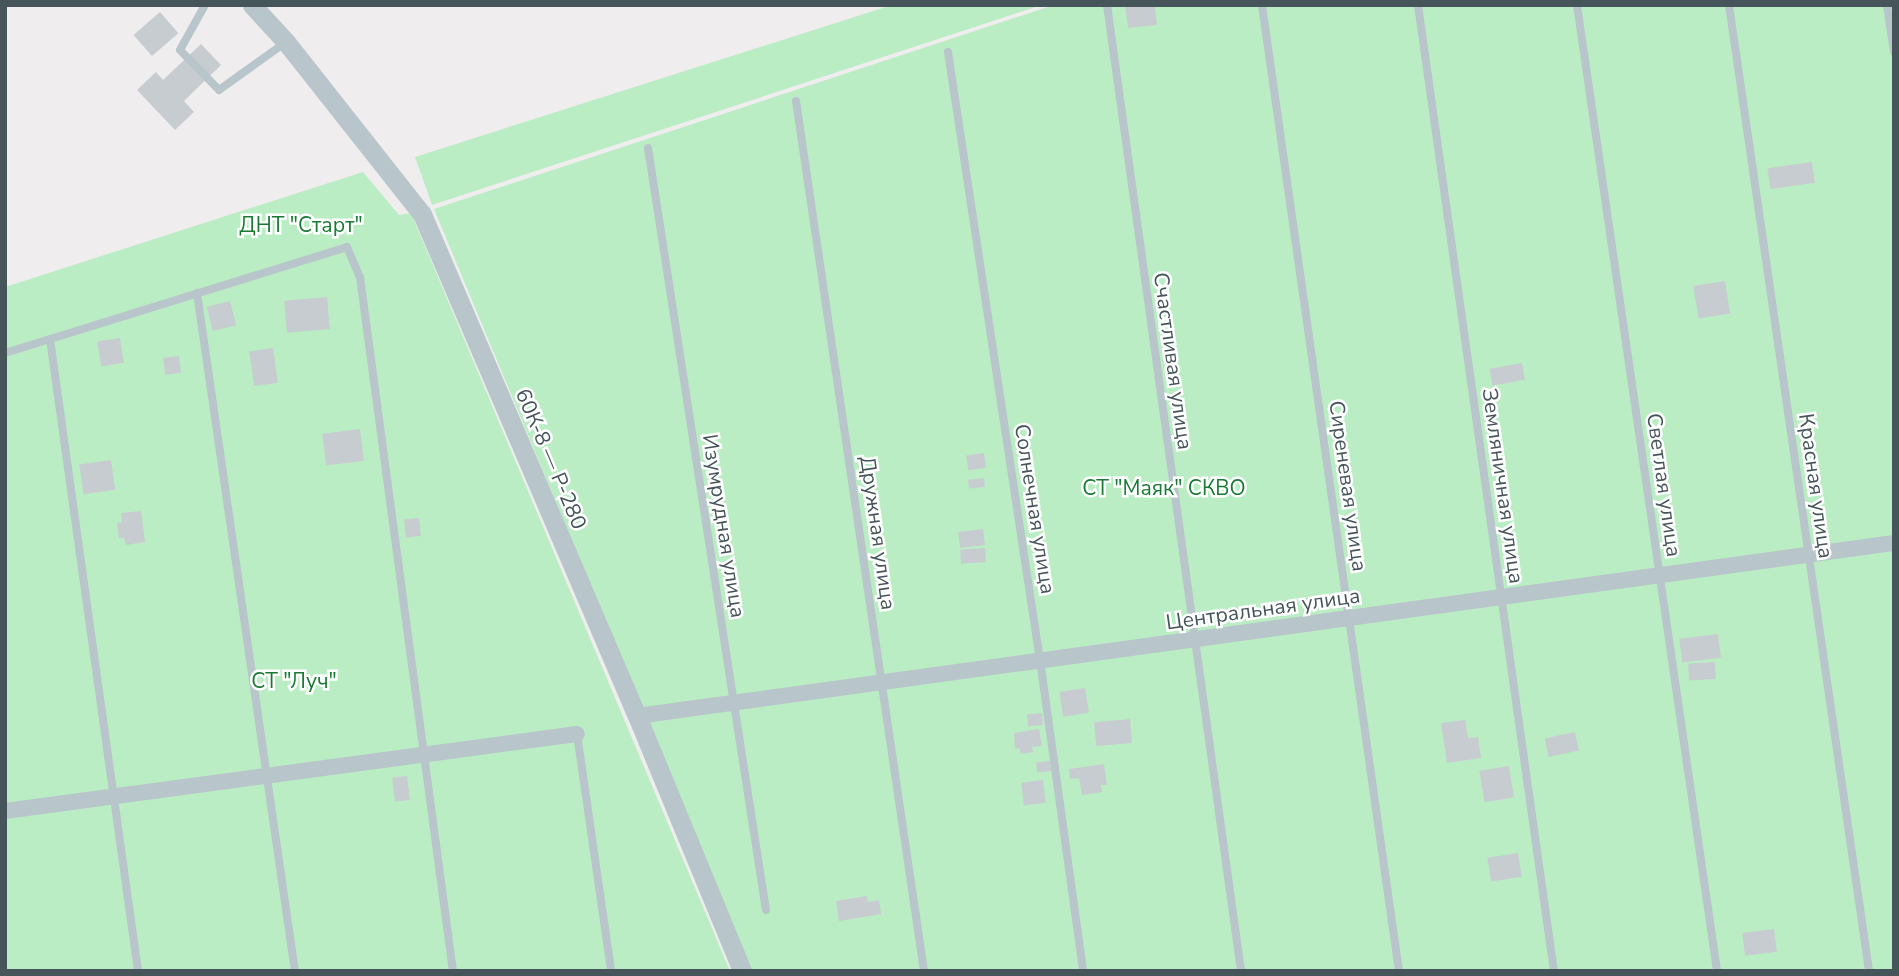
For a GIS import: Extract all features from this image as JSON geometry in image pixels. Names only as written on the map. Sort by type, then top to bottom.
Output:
[{"type":"street","name":"60К-8 — Р-280","points":[[252,5],[286,42],[422,214],[637,716],[742,971]]},
{"type":"street","name":"Центральная улица","points":[[637,716],[1894,543]]},
{"type":"street","points":[[5,811],[577,734]]},
{"type":"lane","points":[[205,5],[180,50],[219,90],[286,42]]},
{"type":"lane","name":"Счастливая улица","points":[[1107,5],[1241,971]]},
{"type":"lane","name":"Сиреневая улица","points":[[1262,5],[1399,971]]},
{"type":"lane","name":"Земляничная улица","points":[[1418,5],[1554,971]]},
{"type":"lane","name":"Светлая улица","points":[[1577,5],[1717,971]]},
{"type":"lane","name":"Красная улица","points":[[1729,5],[1869,971]]},
{"type":"lane","points":[[1887,5],[1894,52]]},
{"type":"lane","name":"Солнечная улица","points":[[948,52],[1040,660],[1083,971]]},
{"type":"lane","name":"Дружная улица","points":[[796,101],[924,971]]},
{"type":"lane","name":"Изумрудная улица","points":[[648,148],[766,910]]},
{"type":"lane","points":[[5,354],[347,247],[360,277],[453,971]]},
{"type":"lane","points":[[197,293],[295,971]]},
{"type":"lane","points":[[50,339],[138,971]]},
{"type":"lane","points":[[577,734],[611,971]]},
{"type":"green space","points":[[892,5],[1042,5],[432,205],[415,157]]},
{"type":"green space","name":"СТ \"Маяк\" СКВО","points":[[1054,5],[1894,5],[1894,971],[751,971],[434,209]]},
{"type":"green space","name":"СТ \"Луч\"","points":[[363,172],[399,215],[411,213],[730,971],[5,971],[5,287]]},
{"type":"building","points":[[1125,5],[1155,7],[1157,25],[1128,28]]},
{"type":"building","points":[[160,12],[178,33],[152,56],[134,35]]},
{"type":"building","points":[[201,44],[221,65],[184,101],[194,112],[175,130],[137,90],[156,72],[163,80]]},
{"type":"building","points":[[1812,162],[1815,183],[1770,189],[1767,168]]},
{"type":"building","points":[[1725,281],[1730,314],[1699,319],[1693,286]]},
{"type":"building","points":[[327,297],[330,329],[287,333],[284,301]]},
{"type":"building","points":[[230,301],[236,325],[213,331],[207,307]]},
{"type":"building","points":[[120,338],[124,363],[101,366],[97,342]]},
{"type":"building","points":[[273,348],[278,383],[254,386],[249,351]]},
{"type":"building","points":[[179,356],[181,373],[165,375],[163,358]]},
{"type":"building","points":[[1522,363],[1525,380],[1492,385],[1490,369]]},
{"type":"building","points":[[360,429],[364,461],[326,465],[322,434]]},
{"type":"building","points":[[984,453],[986,468],[968,470],[966,456]]},
{"type":"building","points":[[111,460],[115,490],[83,494],[79,464]]},
{"type":"building","points":[[984,478],[985,487],[969,489],[968,480]]},
{"type":"building","points":[[141,511],[145,542],[126,545],[124,538],[119,538],[117,523],[122,522],[121,513]]},
{"type":"building","points":[[419,518],[421,536],[406,537],[404,520]]},
{"type":"building","points":[[983,529],[985,545],[960,548],[958,532]]},
{"type":"building","points":[[985,548],[986,562],[961,564],[960,550]]},
{"type":"building","points":[[1718,634],[1721,658],[1682,663],[1679,639]]},
{"type":"building","points":[[1715,662],[1716,679],[1689,680],[1688,663]]},
{"type":"building","points":[[1085,688],[1089,713],[1063,717],[1059,692]]},
{"type":"building","points":[[1042,713],[1043,725],[1028,726],[1027,714]]},
{"type":"building","points":[[1130,719],[1132,743],[1096,746],[1094,722]]},
{"type":"building","points":[[1465,720],[1468,738],[1478,737],[1481,758],[1447,763],[1441,723]]},
{"type":"building","points":[[1039,729],[1042,746],[1032,747],[1033,752],[1021,754],[1019,748],[1015,749],[1014,733]]},
{"type":"building","points":[[1575,732],[1579,751],[1549,757],[1545,738]]},
{"type":"building","points":[[1050,761],[1051,771],[1037,772],[1036,762]]},
{"type":"building","points":[[1104,764],[1107,785],[1101,785],[1102,792],[1082,795],[1079,778],[1070,779],[1069,769]]},
{"type":"building","points":[[1509,766],[1514,798],[1484,802],[1479,771]]},
{"type":"building","points":[[407,776],[410,800],[395,802],[392,778]]},
{"type":"building","points":[[1043,780],[1046,803],[1024,806],[1021,783]]},
{"type":"building","points":[[1518,853],[1522,877],[1491,882],[1487,858]]},
{"type":"building","points":[[867,896],[868,902],[879,900],[881,914],[839,921],[836,901]]},
{"type":"building","points":[[1774,929],[1777,952],[1745,956],[1742,933]]},
{"type":"park label","name":"ДНТ \"Старт\"","points":[[301,225]]}]
